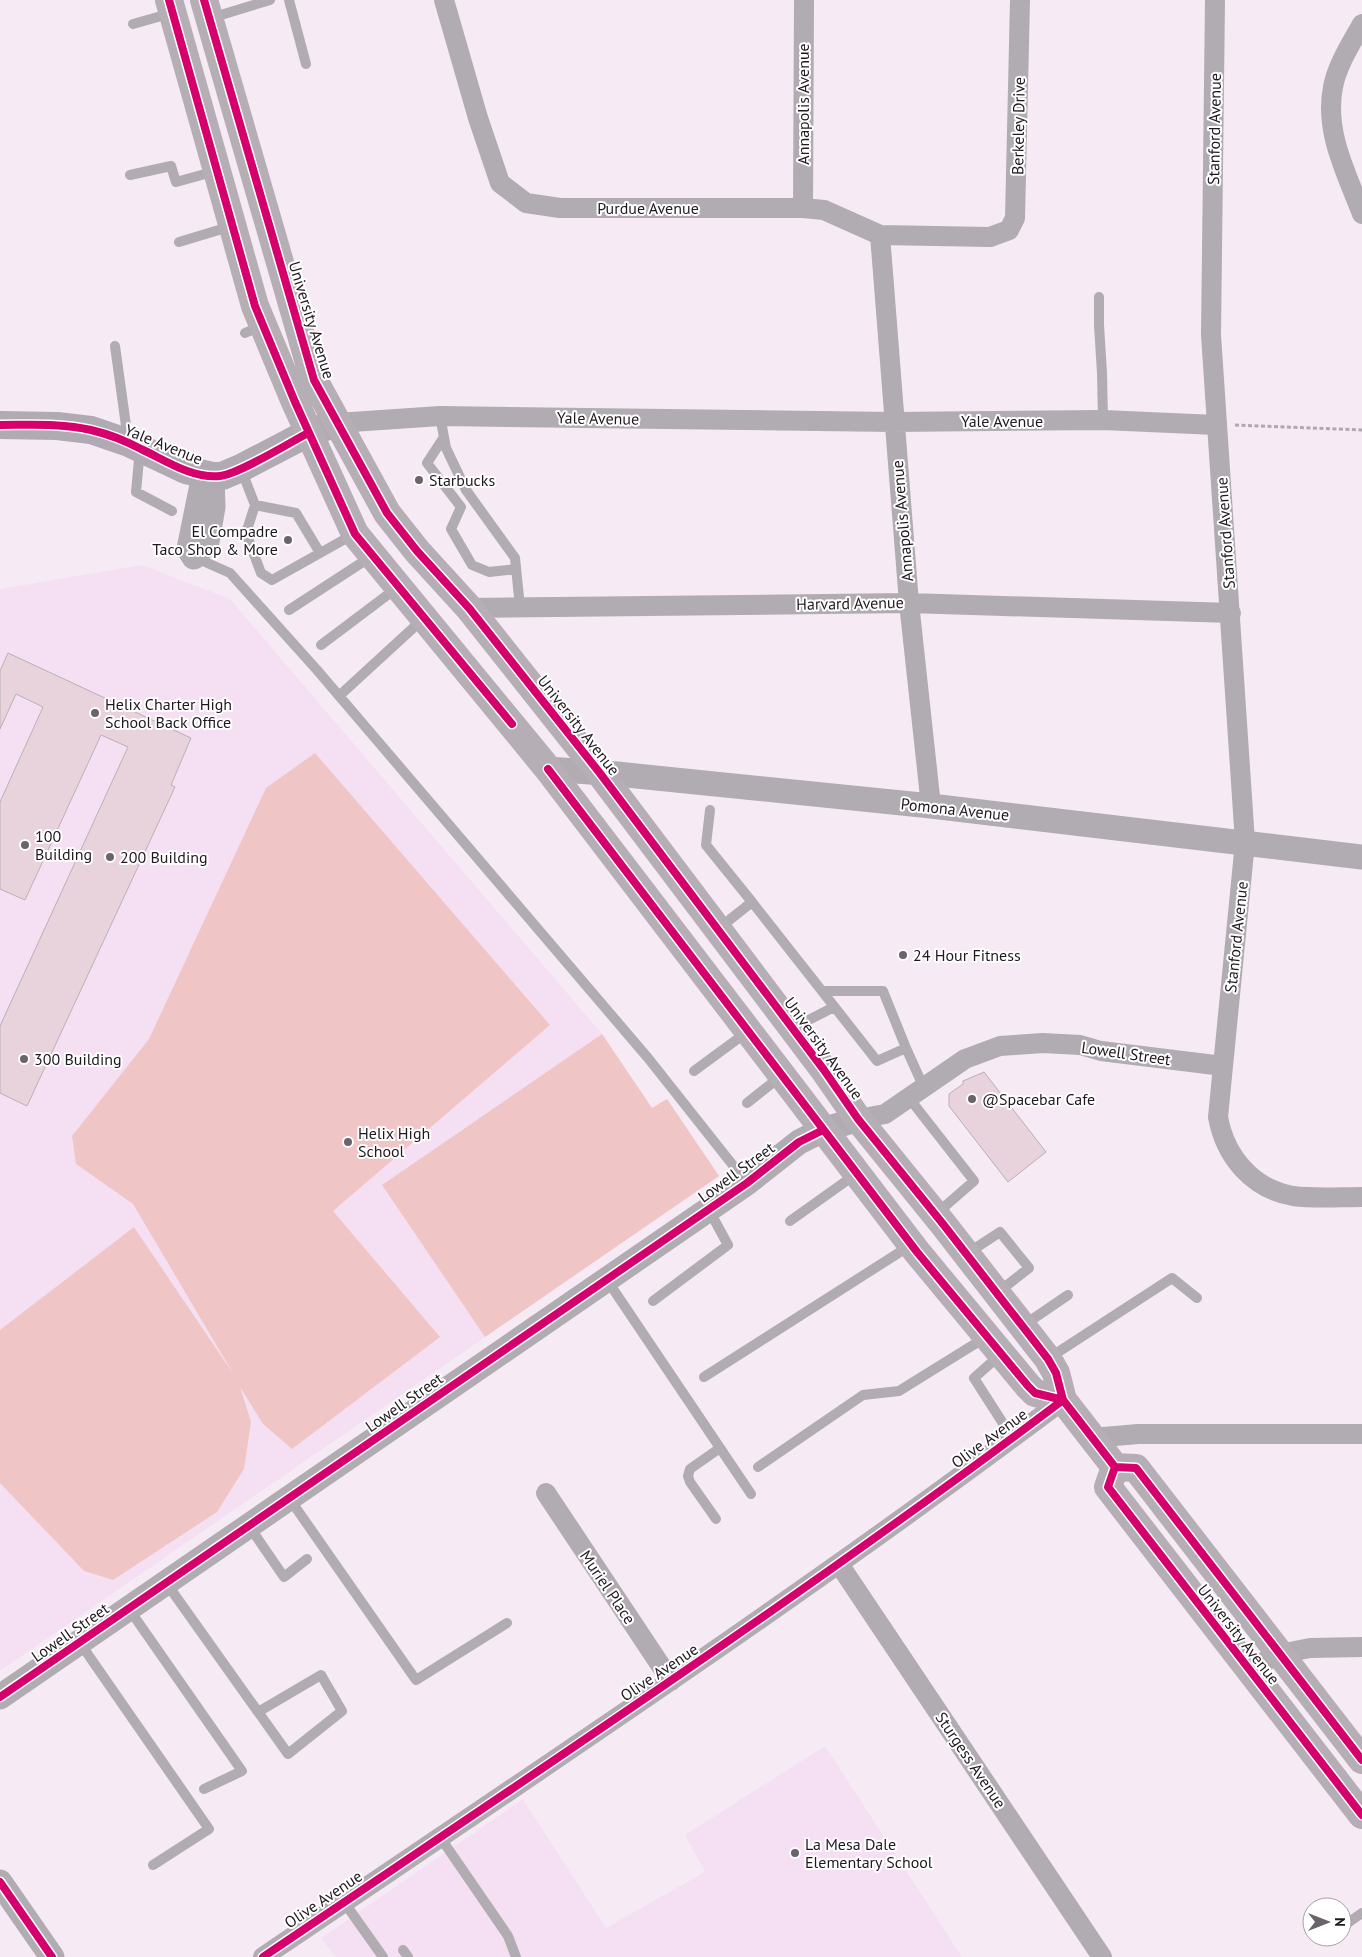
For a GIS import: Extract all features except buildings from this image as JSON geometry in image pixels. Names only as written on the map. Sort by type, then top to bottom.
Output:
[{"type":"main road","points":[[171,6],[255,306],[254,329],[308,433],[355,534],[548,768],[912,1245],[1035,1392],[1063,1400]]},
{"type":"main road","name":"University Avenue","points":[[207,9],[314,380],[387,513],[416,550],[469,608],[599,772],[793,1028],[858,1119],[936,1214],[1023,1326],[1056,1372],[1063,1400],[1092,1438],[1115,1467],[1136,1468],[1362,1760]]},
{"type":"main road","name":"Yale Avenue","points":[[0,425],[57,426],[90,430],[134,446],[186,470],[208,476],[222,476],[308,433],[337,423]]},
{"type":"main road","name":"University Avenue","points":[[1115,1467],[1108,1487],[1362,1815]]},
{"type":"street","name":"Purdue Avenue","points":[[444,0],[478,118],[500,184],[526,203],[560,208],[803,208],[824,210],[880,235],[990,237]]},
{"type":"street","name":"Annapolis Avenue","points":[[803,208],[804,0]]},
{"type":"street","name":"Berkeley Drive","points":[[990,237],[1009,230],[1015,218],[1020,0]]},
{"type":"street","name":"Stanford Avenue","points":[[1215,0],[1211,336],[1245,842],[1223,1066]]},
{"type":"street","points":[[1362,24],[1341,64],[1333,86],[1330,111],[1336,148],[1362,214]]},
{"type":"street","name":"Annapolis Avenue","points":[[880,235],[893,422],[909,603],[931,806]]},
{"type":"street","name":"Yale Avenue","points":[[337,423],[440,416],[893,422],[1103,420],[1216,425]]},
{"type":"street","points":[[194,557],[189,549],[208,476]]},
{"type":"street","name":"Harvard Avenue","points":[[469,608],[909,603],[1230,613]]},
{"type":"street","name":"Pomona Avenue","points":[[548,768],[931,806],[1362,856]]},
{"type":"street","name":"Lowell Street","points":[[0,1697],[747,1183],[799,1142],[823,1130],[858,1119],[885,1114],[965,1059],[1000,1046],[1043,1043],[1080,1045],[1101,1051],[1223,1066]]},
{"type":"street","points":[[1223,1066],[1218,1117],[1220,1129],[1228,1148],[1244,1171],[1266,1187],[1292,1196],[1362,1197]]},
{"type":"street","name":"Olive Avenue","points":[[263,1957],[671,1681],[839,1564],[1013,1439],[1063,1400]]},
{"type":"street","points":[[1092,1438],[1138,1434],[1362,1434]]},
{"type":"street","name":"Muriel Place","points":[[546,1493],[671,1681]]},
{"type":"street","name":"Sturgess Avenue","points":[[839,1564],[1102,1957]]},
{"type":"street","points":[[1249,1669],[1280,1654],[1310,1648],[1362,1647]]},
{"type":"street","points":[[0,1882],[52,1957]]},
{"type":"lane","points":[[207,9],[270,0]]},
{"type":"lane","points":[[289,0],[306,64]]},
{"type":"lane","points":[[133,24],[171,6]]},
{"type":"lane","points":[[130,175],[171,166],[176,182],[217,171]]},
{"type":"lane","points":[[179,242],[233,225]]},
{"type":"lane","points":[[1099,297],[1098,325],[1103,420]]},
{"type":"lane","points":[[115,346],[134,446],[136,492],[172,511]]},
{"type":"lane","points":[[440,416],[446,448],[466,490],[514,558],[520,607]]},
{"type":"lane","points":[[444,437],[427,463],[461,507],[451,529],[472,565],[489,572],[516,569]]},
{"type":"lane","points":[[241,468],[255,505],[246,533],[261,573],[272,580],[355,534]]},
{"type":"lane","points":[[255,505],[296,513],[320,554]]},
{"type":"lane","points":[[288,610],[373,556]]},
{"type":"lane","points":[[194,557],[230,573],[339,696],[648,1058],[747,1183]]},
{"type":"lane","points":[[321,645],[398,586]]},
{"type":"lane","points":[[339,696],[424,618]]},
{"type":"lane","points":[[710,810],[706,845],[877,1061],[906,1048]]},
{"type":"lane","points":[[718,929],[752,902]]},
{"type":"lane","points":[[822,991],[883,991],[906,1048],[916,1093],[974,1181],[936,1214]]},
{"type":"lane","points":[[793,1028],[834,1007]]},
{"type":"lane","points":[[694,1071],[748,1032]]},
{"type":"lane","points":[[747,1103],[782,1075]]},
{"type":"lane","points":[[790,1221],[857,1174]]},
{"type":"lane","points":[[653,1301],[728,1245],[708,1209]]},
{"type":"lane","points":[[967,1254],[1000,1232],[1029,1268],[997,1293]]},
{"type":"lane","points":[[704,1377],[912,1245]]},
{"type":"lane","points":[[1048,1359],[1172,1278],[1196,1298]]},
{"type":"lane","points":[[607,1279],[751,1494]]},
{"type":"lane","points":[[1023,1326],[1068,1295]]},
{"type":"lane","points":[[994,1345],[974,1378],[1013,1439]]},
{"type":"lane","points":[[758,1467],[863,1395],[899,1391],[994,1345]]},
{"type":"lane","points":[[716,1519],[690,1482],[688,1476],[690,1470],[720,1448]]},
{"type":"lane","points":[[288,1498],[416,1680],[507,1623]]},
{"type":"lane","points":[[249,1526],[284,1577],[307,1559]]},
{"type":"lane","points":[[166,1583],[258,1712],[288,1754],[342,1711],[321,1675],[258,1712]]},
{"type":"lane","points":[[128,1609],[242,1771],[204,1789]]},
{"type":"lane","points":[[79,1642],[209,1829],[153,1864]]},
{"type":"lane","points":[[440,1837],[508,1936],[516,1957]]},
{"type":"lane","points":[[344,1902],[383,1957]]},
{"type":"path","points":[[1216,425],[1362,430]]},
{"type":"shaded area","name":"Helix High School","points":[[142,565],[230,599],[602,1034],[652,1108],[667,1099],[719,1176],[0,1671],[0,589]]},
{"type":"shaded area","points":[[315,753],[550,1025],[333,1211],[440,1337],[292,1449],[263,1424],[240,1387],[251,1422],[244,1469],[217,1512],[113,1580],[84,1571],[0,1483],[0,1330],[134,1227],[234,1375],[133,1204],[76,1164],[72,1136],[149,1039],[266,788]]},
{"type":"shaded area","points":[[602,1034],[652,1108],[667,1099],[719,1176],[485,1337],[382,1185]]},
{"type":"shaded area","name":"La Mesa Dale Elementary School","points":[[825,1746],[962,1957],[336,1957],[321,1938],[523,1799],[606,1928],[705,1872],[685,1835]]},
{"type":"cycle path","points":[[169,0],[255,306],[295,402],[355,534],[512,724]]},
{"type":"cycle path","points":[[204,0],[314,380],[387,513],[417,551],[469,608],[599,772],[824,1070],[858,1119],[1048,1359],[1056,1373],[1063,1400],[1115,1467],[1136,1468],[1362,1760]]},
{"type":"cycle path","points":[[0,425],[57,425],[91,430],[135,446],[189,472],[210,476],[220,476],[239,470],[308,433]]},
{"type":"cycle path","points":[[548,769],[917,1252],[1028,1386],[1035,1393],[1063,1400]]},
{"type":"cycle path","points":[[0,1697],[747,1183],[799,1142],[823,1130]]},
{"type":"cycle path","points":[[263,1957],[767,1614],[965,1473],[1063,1400]]},
{"type":"cycle path","points":[[1115,1467],[1108,1487],[1362,1815]]},
{"type":"cycle path","points":[[0,1882],[52,1957]]},
{"type":"place","name":"Starbucks","points":[[419,480]]},
{"type":"place","name":"El Compadre Taco Shop & More","points":[[288,540]]},
{"type":"place","name":"Helix Charter High School Back Office","points":[[95,713]]},
{"type":"place","name":"100 Building","points":[[25,845]]},
{"type":"place","name":"200 Building","points":[[110,857]]},
{"type":"place","name":"24 Hour Fitness","points":[[903,955]]},
{"type":"place","name":"300 Building","points":[[24,1059]]},
{"type":"place","name":"@Spacebar Cafe","points":[[972,1099]]},
{"type":"place","name":"Helix High School","points":[[348,1142]]},
{"type":"place","name":"La Mesa Dale Elementary School","points":[[795,1853]]}]
